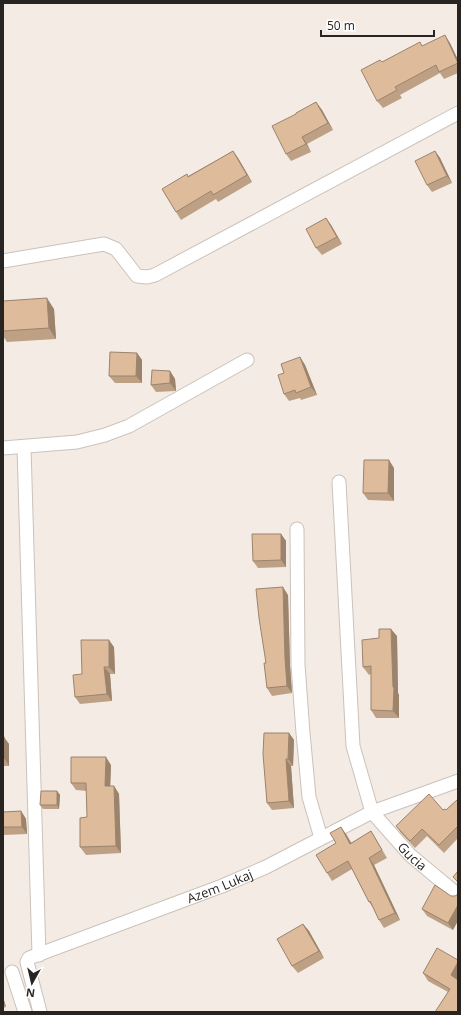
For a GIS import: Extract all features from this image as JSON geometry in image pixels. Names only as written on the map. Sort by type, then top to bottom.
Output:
[{"type":"street","points":[[3,261],[104,244],[116,249],[136,276],[146,278],[156,275],[458,113]]},
{"type":"street","points":[[3,448],[77,442],[105,435],[123,428],[247,360]]},
{"type":"street","points":[[24,447],[39,955]]},
{"type":"street","points":[[339,482],[353,746],[372,812]]},
{"type":"street","points":[[297,529],[298,664],[302,733],[309,797],[321,838]]},
{"type":"street","name":"Azem Lukaj","points":[[40,1012],[27,962],[29,958],[222,886],[266,867],[372,812],[458,781]]},
{"type":"street","name":"Gucia","points":[[372,812],[410,855],[458,895]]},
{"type":"street","points":[[12,972],[25,1012]]},
{"type":"building","points":[[445,35],[458,63],[439,72],[436,65],[395,87],[397,90],[377,101],[361,70],[380,60],[382,62],[420,42],[422,46]]},
{"type":"building","points":[[316,102],[328,123],[302,137],[306,144],[286,154],[272,126]]},
{"type":"building","points":[[233,151],[247,175],[213,195],[211,191],[176,212],[162,189],[187,174],[188,177]]},
{"type":"building","points":[[435,151],[447,176],[427,185],[415,161]]},
{"type":"building","points":[[326,218],[337,237],[316,248],[306,229]]},
{"type":"building","points":[[47,298],[49,328],[3,331],[3,301]]},
{"type":"building","points":[[110,352],[137,353],[136,376],[109,376]]},
{"type":"building","points":[[300,357],[311,387],[296,393],[295,390],[284,394],[278,375],[284,373],[281,364]]},
{"type":"building","points":[[152,370],[170,371],[170,383],[151,385]]},
{"type":"building","points":[[364,460],[389,460],[388,493],[363,493]]},
{"type":"building","points":[[252,534],[281,534],[281,560],[253,561]]},
{"type":"building","points":[[283,587],[287,686],[267,688],[264,663],[266,663],[256,589]]},
{"type":"building","points":[[379,629],[391,629],[394,688],[393,711],[371,710],[371,666],[363,667],[362,640],[379,638]]},
{"type":"building","points":[[81,640],[109,640],[109,667],[104,667],[107,694],[75,697],[73,675],[82,674]]},
{"type":"building","points":[[264,733],[289,733],[288,759],[286,759],[289,801],[267,803],[263,754]]},
{"type":"building","points":[[4,737],[4,758],[3,758]]},
{"type":"building","points":[[71,757],[106,757],[105,786],[114,786],[116,846],[80,847],[80,818],[87,817],[86,783],[71,783]]},
{"type":"building","points":[[41,791],[57,791],[57,805],[40,805]]},
{"type":"building","points":[[429,794],[443,810],[446,810],[458,799],[458,829],[457,827],[439,845],[422,829],[410,841],[396,826]]},
{"type":"building","points":[[21,811],[22,827],[3,827],[3,812]]},
{"type":"building","points":[[341,827],[350,844],[371,831],[382,850],[369,858],[395,913],[379,920],[348,861],[327,873],[316,855],[336,843],[330,833]]},
{"type":"building","points":[[458,871],[458,882],[453,877]]},
{"type":"building","points":[[435,885],[451,896],[458,894],[458,905],[448,923],[422,909]]},
{"type":"building","points":[[303,924],[319,951],[292,966],[277,939]]},
{"type":"building","points":[[437,948],[458,960],[451,975],[458,980],[458,1012],[435,1012],[450,989],[423,973]]}]
